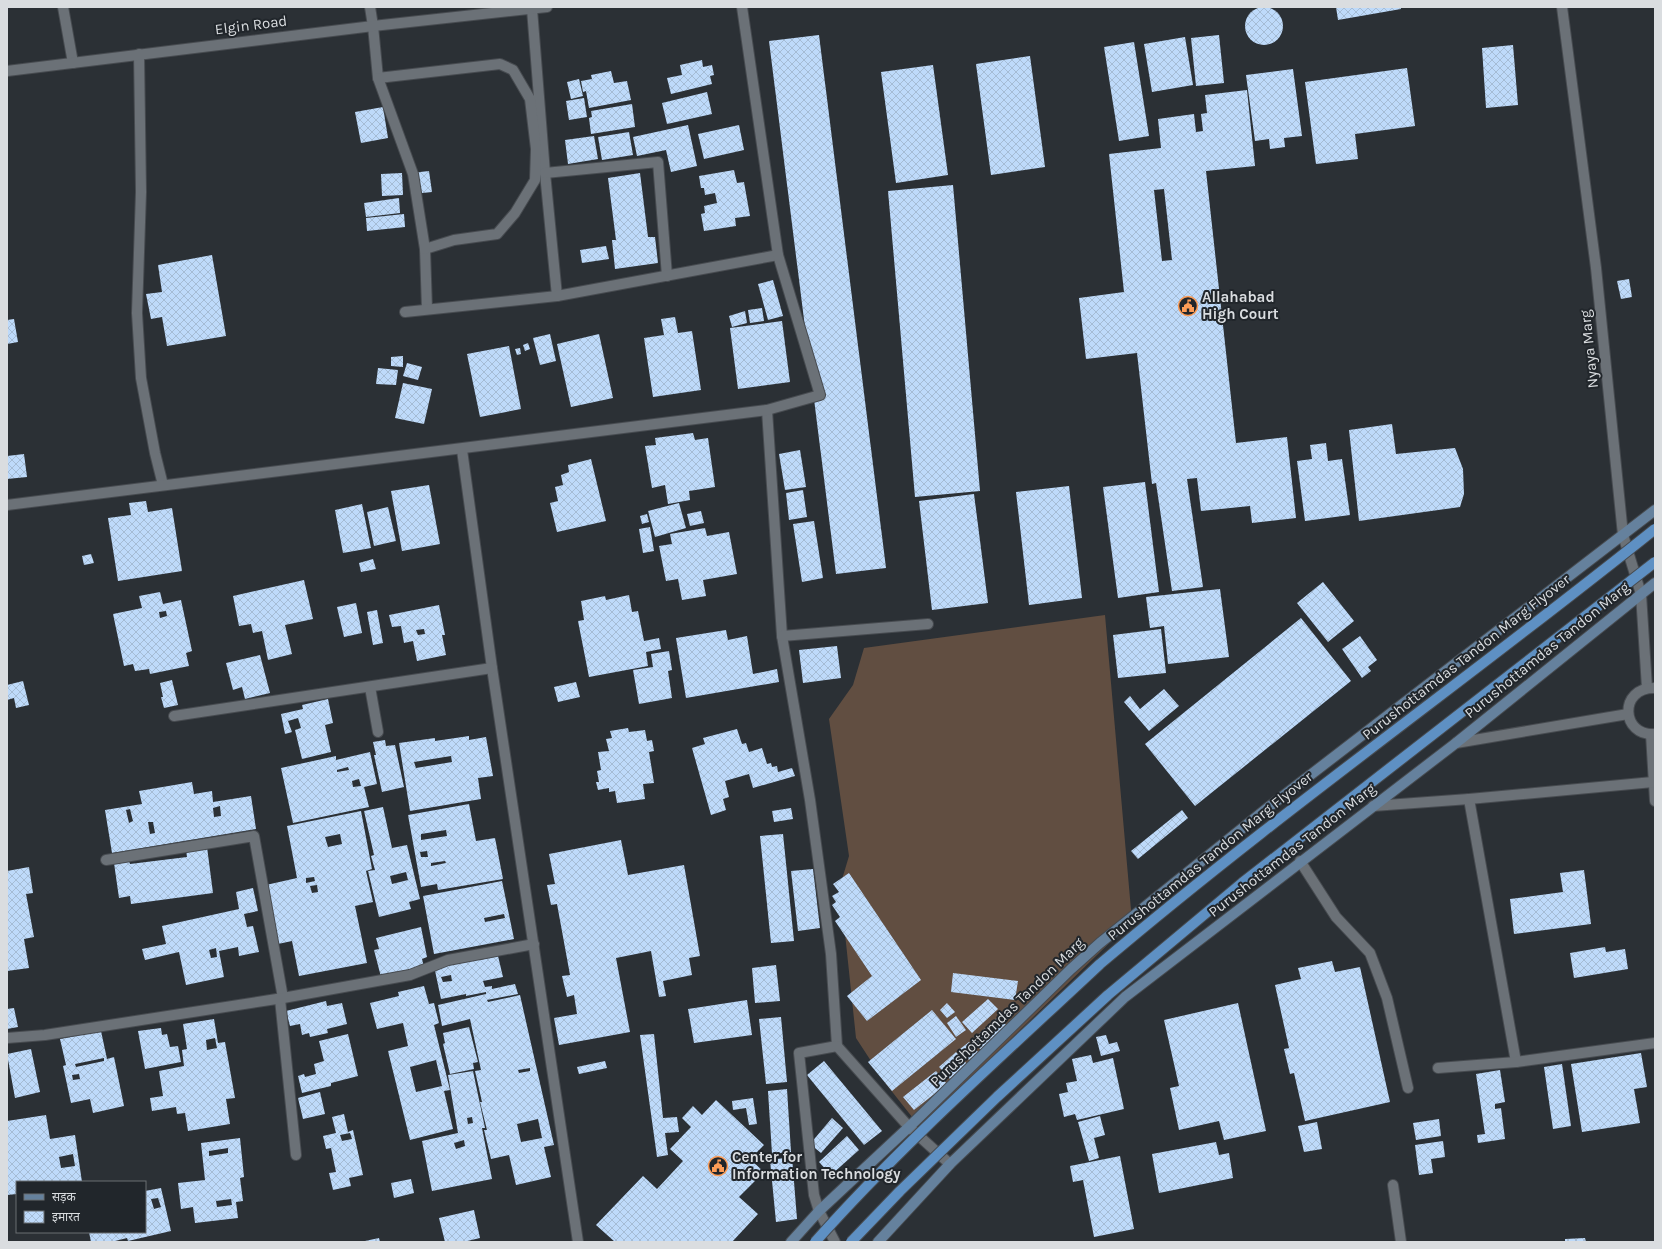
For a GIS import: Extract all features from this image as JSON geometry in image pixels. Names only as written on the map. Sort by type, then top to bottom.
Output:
[{"type":"main road","name":"Purushottamdas Tandon Marg","points":[[791,1242],[819,1211],[909,1127],[1071,969],[1100,943],[1270,806],[1655,510]]},
{"type":"main road","name":"Purushottamdas Tandon Marg Flyover","points":[[815,1242],[849,1203],[935,1119],[1100,964],[1241,849],[1655,529]]},
{"type":"main road","points":[[851,1242],[917,1174],[997,1097],[1108,995],[1242,883],[1655,562]]},
{"type":"main road","name":"Purushottamdas Tandon Marg","points":[[878,1242],[950,1164],[1125,997],[1300,861],[1456,743],[1655,583]]},
{"type":"street","points":[[63,7],[73,63]]},
{"type":"street","points":[[370,7],[378,78],[413,174],[425,249],[427,309]]},
{"type":"street","name":"Elgin Road","points":[[7,71],[373,26],[532,10],[547,7]]},
{"type":"street","points":[[7,505],[462,450],[766,410],[820,395],[778,255],[742,7]]},
{"type":"street","name":"Nyaya Marg","points":[[1562,7],[1596,268],[1623,535],[1641,594],[1651,688]]},
{"type":"street","points":[[532,10],[545,173],[557,296]]},
{"type":"street","points":[[139,54],[141,192],[137,313],[141,378],[163,486]]},
{"type":"street","points":[[378,78],[500,64],[513,70],[530,99],[536,149],[535,180],[515,213],[497,234],[454,240],[425,249]]},
{"type":"street","points":[[545,173],[658,162],[667,276]]},
{"type":"street","points":[[405,312],[557,296],[778,255]]},
{"type":"street","points":[[766,410],[782,636],[810,800],[830,946],[837,1046],[909,1127],[950,1164]]},
{"type":"street","points":[[462,450],[492,668],[578,1242]]},
{"type":"street","points":[[782,636],[928,624]]},
{"type":"street","points":[[174,716],[492,668]]},
{"type":"street","points":[[370,687],[378,732]]},
{"type":"street","points":[[1651,688],[1641,690],[1632,697],[1628,708],[1628,714],[1633,726],[1644,733],[1653,734],[1653,782],[1655,801]]},
{"type":"street","points":[[1456,743],[1628,714]]},
{"type":"street","points":[[1373,806],[1469,799],[1653,782]]},
{"type":"street","points":[[1469,799],[1516,1062]]},
{"type":"street","points":[[106,860],[254,836],[282,998],[296,1155]]},
{"type":"street","points":[[1300,861],[1336,917],[1370,953],[1387,998],[1408,1088]]},
{"type":"street","points":[[7,1038],[44,1035],[282,998],[410,975],[448,960],[534,944]]},
{"type":"street","points":[[1438,1068],[1516,1062],[1655,1043]]},
{"type":"street","points":[[835,1242],[819,1211],[814,1195],[799,1053],[837,1046]]},
{"type":"street","points":[[1393,1185],[1401,1242]]},
{"type":"shaded area","points":[[1105,615],[1132,921],[920,1127],[886,1084],[856,1038],[840,886],[849,856],[829,719],[853,685],[864,648]]},
{"type":"building","points":[[1260,7],[1268,7],[1278,12],[1282,19],[1282,33],[1278,40],[1268,45],[1260,45],[1250,40],[1248,37],[1245,30],[1245,22],[1250,12],[1253,10]]},
{"type":"building","points":[[1336,7],[1401,7],[1401,9],[1338,20]]},
{"type":"building","points":[[819,35],[886,568],[836,574],[769,41]]},
{"type":"building","points":[[1219,35],[1224,83],[1196,86],[1191,38]]},
{"type":"building","points":[[1185,37],[1193,85],[1152,92],[1144,44]]},
{"type":"building","points":[[1134,42],[1149,136],[1119,141],[1104,47]]},
{"type":"building","points":[[1513,45],[1518,105],[1486,108],[1482,48]]},
{"type":"building","points":[[1030,56],[1045,167],[991,175],[976,64]]},
{"type":"building","points":[[702,60],[703,67],[712,65],[714,75],[710,76],[712,84],[671,94],[667,78],[682,75],[680,65]]},
{"type":"building","points":[[933,65],[948,175],[896,183],[881,72]]},
{"type":"building","points":[[1407,68],[1415,126],[1355,134],[1358,159],[1316,164],[1305,82]]},
{"type":"building","points":[[1293,69],[1302,136],[1284,138],[1285,147],[1270,149],[1269,139],[1255,141],[1246,75]]},
{"type":"building","points":[[611,71],[614,83],[627,81],[631,100],[589,108],[586,91],[583,92],[581,81],[592,79],[591,75]]},
{"type":"building","points":[[579,79],[583,96],[571,99],[567,82]]},
{"type":"building","points":[[1247,90],[1255,166],[1206,171],[1236,443],[1287,437],[1296,518],[1252,523],[1250,506],[1201,511],[1197,478],[1187,479],[1203,587],[1172,591],[1156,483],[1152,484],[1137,353],[1086,359],[1079,298],[1124,292],[1109,154],[1161,148],[1158,119],[1194,114],[1196,132],[1203,131],[1201,114],[1207,113],[1205,95]],"holes":[[[1164,189],[1172,260],[1162,261],[1154,190]]]},
{"type":"building","points":[[707,92],[712,114],[667,124],[662,103]]},
{"type":"building","points":[[584,98],[587,117],[569,120],[566,101]]},
{"type":"building","points":[[632,104],[635,127],[591,134],[589,118],[592,117],[591,111]]},
{"type":"building","points":[[383,107],[388,138],[361,143],[355,112]]},
{"type":"building","points":[[688,125],[697,166],[671,172],[666,150],[637,156],[633,137]]},
{"type":"building","points":[[739,125],[744,150],[704,159],[698,134]]},
{"type":"building","points":[[629,132],[633,155],[602,160],[598,137]]},
{"type":"building","points":[[594,136],[598,159],[568,164],[565,140]]},
{"type":"building","points":[[734,170],[737,183],[744,182],[750,216],[735,218],[736,226],[704,231],[701,214],[705,213],[704,206],[717,203],[715,193],[705,195],[704,188],[701,188],[699,176]]},
{"type":"building","points":[[429,171],[432,192],[413,194],[411,173]]},
{"type":"building","points":[[402,173],[403,195],[382,196],[381,174]]},
{"type":"building","points":[[640,173],[648,237],[655,237],[658,263],[615,269],[612,240],[616,240],[608,178]]},
{"type":"building","points":[[953,185],[980,491],[915,497],[888,191]]},
{"type":"building","points":[[399,198],[400,213],[366,217],[364,203]]},
{"type":"building","points":[[404,214],[405,227],[367,231],[366,218]]},
{"type":"building","points":[[606,246],[609,259],[582,263],[580,250]]},
{"type":"building","points":[[212,255],[226,336],[167,346],[162,317],[151,319],[146,294],[162,292],[158,265]]},
{"type":"building","points":[[1629,279],[1632,297],[1621,299],[1617,281]]},
{"type":"building","points":[[773,280],[783,316],[768,320],[758,284]]},
{"type":"building","points":[[762,308],[764,321],[750,323],[748,310]]},
{"type":"building","points":[[745,311],[747,323],[732,327],[729,316]]},
{"type":"building","points":[[675,317],[678,333],[692,331],[701,390],[653,397],[644,338],[664,335],[661,319]]},
{"type":"building","points":[[14,319],[18,342],[7,344],[7,320]]},
{"type":"building","points":[[782,321],[790,382],[738,389],[730,328]]},
{"type":"building","points":[[550,334],[556,361],[540,365],[533,338]]},
{"type":"building","points":[[599,334],[613,398],[571,407],[557,344]]},
{"type":"building","points":[[528,343],[530,349],[525,351],[523,345]]},
{"type":"building","points":[[509,346],[521,409],[480,417],[467,354]]},
{"type":"building","points":[[520,348],[521,354],[517,355],[515,349]]},
{"type":"building","points":[[403,356],[403,367],[391,366],[391,357]]},
{"type":"building","points":[[407,363],[422,367],[418,380],[403,376]]},
{"type":"building","points":[[378,368],[398,370],[396,385],[376,384]]},
{"type":"building","points":[[403,383],[432,389],[424,424],[395,418]]},
{"type":"building","points":[[1392,424],[1396,454],[1455,448],[1463,469],[1464,494],[1460,507],[1359,521],[1349,430]]},
{"type":"building","points":[[693,433],[695,440],[708,438],[715,487],[689,491],[690,500],[668,504],[665,485],[652,488],[645,446],[656,445],[655,438]]},
{"type":"building","points":[[1326,443],[1328,461],[1342,459],[1350,515],[1305,521],[1297,461],[1312,459],[1310,445]]},
{"type":"building","points":[[800,450],[806,487],[785,490],[779,454]]},
{"type":"building","points":[[24,454],[27,477],[7,479],[7,456]]},
{"type":"building","points":[[591,459],[606,521],[557,532],[550,503],[558,501],[555,487],[563,485],[561,475],[569,472],[568,465]]},
{"type":"building","points":[[1145,482],[1159,592],[1118,598],[1103,487]]},
{"type":"building","points":[[429,485],[440,544],[402,551],[391,491]]},
{"type":"building","points":[[1069,486],[1082,598],[1029,605],[1016,492]]},
{"type":"building","points":[[803,490],[807,517],[789,520],[786,493]]},
{"type":"building","points":[[974,494],[988,603],[932,610],[919,501]]},
{"type":"building","points":[[146,501],[148,512],[172,508],[182,571],[118,581],[108,518],[131,515],[129,503]]},
{"type":"building","points":[[679,503],[686,528],[655,537],[648,511]]},
{"type":"building","points":[[362,504],[371,548],[343,553],[335,510]]},
{"type":"building","points":[[388,507],[396,541],[374,546],[367,512]]},
{"type":"building","points":[[701,511],[704,523],[690,526],[687,514]]},
{"type":"building","points":[[647,514],[649,522],[642,524],[640,516]]},
{"type":"building","points":[[814,521],[823,578],[802,582],[793,524]]},
{"type":"building","points":[[650,527],[654,551],[643,553],[639,529]]},
{"type":"building","points":[[705,528],[707,536],[729,532],[737,574],[703,580],[706,596],[682,600],[678,579],[666,581],[659,546],[672,544],[670,534]]},
{"type":"building","points":[[91,554],[94,563],[84,565],[82,556]]},
{"type":"building","points":[[373,559],[376,569],[361,572],[359,563]]},
{"type":"building","points":[[304,580],[313,619],[285,625],[292,654],[268,660],[262,631],[253,633],[251,624],[239,626],[233,596]]},
{"type":"building","points":[[1323,582],[1354,621],[1328,642],[1297,603]]},
{"type":"building","points":[[1220,589],[1229,657],[1168,664],[1164,626],[1150,628],[1146,597]]},
{"type":"building","points":[[160,592],[163,604],[181,600],[192,651],[186,653],[189,666],[150,674],[149,669],[135,671],[133,664],[124,666],[113,614],[142,608],[139,596]],"holes":[[[166,611],[167,616],[160,618],[159,612]]]},
{"type":"building","points":[[629,595],[632,612],[638,611],[644,641],[659,638],[661,649],[646,652],[648,666],[589,677],[578,621],[584,620],[581,601],[605,596],[606,600]]},
{"type":"building","points":[[356,603],[362,633],[344,637],[337,607]]},
{"type":"building","points":[[439,605],[445,635],[442,635],[446,655],[417,661],[413,641],[404,643],[401,626],[392,627],[389,615]],"holes":[[[424,629],[425,634],[418,635],[416,630]]]},
{"type":"building","points":[[377,610],[383,643],[373,645],[367,612]]},
{"type":"building","points":[[1301,618],[1351,681],[1195,806],[1145,744]]},
{"type":"building","points":[[1161,629],[1166,673],[1118,678],[1113,635]]},
{"type":"building","points":[[726,630],[728,640],[747,636],[753,674],[777,669],[779,682],[686,698],[676,638]]},
{"type":"building","points":[[1360,636],[1377,660],[1368,667],[1371,671],[1362,678],[1342,649]]},
{"type":"building","points":[[837,646],[841,678],[803,683],[799,650]]},
{"type":"building","points":[[669,651],[672,670],[668,671],[672,698],[639,704],[633,670],[653,667],[651,654]]},
{"type":"building","points":[[260,655],[270,693],[245,699],[242,687],[233,690],[226,663]]},
{"type":"building","points":[[172,680],[178,705],[164,708],[161,697],[163,697],[160,683]]},
{"type":"building","points":[[23,681],[29,705],[16,708],[14,698],[7,700],[7,685]]},
{"type":"building","points":[[576,682],[580,697],[558,702],[554,687]]},
{"type":"building","points":[[1164,689],[1179,706],[1149,731],[1124,702],[1130,696],[1140,709]]},
{"type":"building","points":[[328,699],[333,723],[325,725],[331,752],[302,759],[295,730],[301,728],[298,718],[288,721],[292,732],[285,734],[281,714],[303,709],[302,705]]},
{"type":"building","points":[[628,728],[629,732],[645,730],[647,741],[652,740],[654,751],[649,752],[654,783],[643,784],[645,799],[617,803],[615,791],[609,792],[609,788],[598,790],[596,782],[599,782],[597,771],[601,770],[598,752],[609,751],[606,739],[612,738],[610,731]]},
{"type":"building","points":[[737,729],[742,744],[746,743],[749,752],[762,748],[767,764],[771,763],[772,767],[777,766],[778,772],[792,768],[795,776],[753,788],[749,774],[725,781],[729,797],[723,799],[726,810],[711,815],[692,748],[705,744],[703,738]]},
{"type":"building","points":[[469,736],[469,740],[486,737],[493,776],[478,778],[481,799],[410,811],[399,743],[435,738],[435,741]],"holes":[[[451,756],[452,762],[416,768],[414,762]]]},
{"type":"building","points":[[385,740],[386,746],[395,745],[404,787],[382,792],[374,755],[376,755],[373,742]]},
{"type":"building","points":[[370,752],[377,784],[364,787],[369,807],[293,823],[281,768],[336,756],[336,760]],"holes":[[[348,767],[349,770],[337,772],[337,770]],[[359,779],[361,786],[353,787],[352,781]]]},
{"type":"building","points":[[192,782],[194,794],[212,791],[213,802],[251,796],[256,829],[112,853],[105,810],[142,804],[139,791]],"holes":[[[220,806],[221,816],[214,817],[213,808]],[[130,809],[133,821],[129,823],[126,810]],[[148,822],[153,822],[155,833],[150,834]]]},
{"type":"building","points":[[469,804],[476,841],[495,838],[503,879],[438,890],[437,884],[421,887],[408,815]],"holes":[[[446,830],[447,836],[421,840],[421,834]],[[427,851],[428,857],[421,857],[420,852]],[[445,861],[446,863],[431,866],[431,863]]]},
{"type":"building","points":[[383,807],[392,848],[407,845],[420,899],[409,902],[411,909],[379,917],[368,871],[375,870],[371,856],[374,855],[364,811]],"holes":[[[406,872],[408,880],[392,884],[390,876]]]},
{"type":"building","points":[[791,808],[793,819],[774,822],[772,811]]},
{"type":"building","points":[[1182,810],[1188,818],[1138,859],[1131,851]]},
{"type":"building","points":[[361,811],[372,869],[366,871],[373,902],[355,906],[367,963],[299,976],[292,941],[278,944],[266,885],[297,878],[287,826]],"holes":[[[340,834],[342,844],[328,847],[325,837]],[[314,877],[315,881],[306,883],[306,878]],[[317,885],[318,892],[312,893],[310,886]]]},
{"type":"building","points":[[783,834],[794,941],[771,943],[760,836]]},
{"type":"building","points":[[621,840],[628,875],[684,865],[700,956],[689,958],[692,975],[663,981],[666,996],[659,997],[651,951],[616,958],[630,1032],[559,1045],[554,1018],[577,1014],[574,995],[567,997],[562,976],[570,975],[557,904],[551,905],[547,885],[555,884],[549,854]]},
{"type":"building","points":[[207,847],[213,893],[131,904],[130,896],[119,898],[114,863],[129,861],[130,864],[187,857],[186,850]]},
{"type":"building","points":[[29,867],[33,893],[26,894],[34,937],[24,939],[29,968],[7,971],[7,871]]},
{"type":"building","points":[[813,869],[820,928],[798,931],[791,871]]},
{"type":"building","points":[[1584,870],[1591,924],[1514,934],[1510,899],[1563,892],[1560,873]]},
{"type":"building","points":[[849,873],[921,980],[867,1021],[847,996],[872,976],[835,921],[840,917],[832,905],[836,902],[832,896],[839,892],[833,884]]},
{"type":"building","points":[[502,881],[514,939],[434,954],[423,896]],"holes":[[[504,914],[505,918],[485,922],[484,918]]]},
{"type":"building","points":[[253,888],[258,911],[244,914],[247,927],[253,926],[259,952],[239,956],[238,947],[219,951],[224,977],[186,985],[179,952],[145,960],[142,949],[166,944],[162,926],[239,909],[236,892]],"holes":[[[216,948],[217,957],[211,958],[209,950]]]},
{"type":"building","points":[[421,927],[427,957],[422,959],[424,967],[381,977],[374,950],[379,949],[376,938]]},
{"type":"building","points":[[1605,947],[1606,952],[1625,949],[1628,969],[1574,978],[1570,953]]},
{"type":"building","points":[[479,956],[480,960],[498,956],[503,977],[483,981],[485,987],[492,986],[492,989],[515,984],[518,994],[487,1000],[488,1002],[520,995],[554,1145],[544,1147],[551,1177],[516,1185],[509,1155],[491,1159],[484,1130],[487,1130],[480,1102],[482,1102],[475,1071],[481,1070],[470,1019],[442,1026],[438,1005],[486,994],[486,992],[441,999],[434,966]],"holes":[[[451,975],[452,981],[443,982],[441,977]],[[530,1068],[530,1071],[519,1073],[518,1070]],[[538,1119],[542,1138],[521,1142],[517,1124]]]},
{"type":"building","points":[[1332,961],[1335,972],[1360,967],[1390,1102],[1305,1121],[1294,1073],[1290,1074],[1284,1049],[1289,1048],[1275,985],[1301,979],[1298,968]]},
{"type":"building","points":[[776,965],[780,1001],[755,1003],[752,968]]},
{"type":"building","points":[[953,973],[1018,981],[1015,1000],[951,992]]},
{"type":"building","points":[[424,986],[429,1004],[434,1003],[439,1023],[434,1025],[450,1090],[444,1091],[453,1129],[410,1140],[388,1051],[408,1046],[403,1023],[377,1029],[370,1003],[399,996],[398,992]],"holes":[[[436,1060],[442,1086],[416,1092],[410,1067]]]},
{"type":"building","points":[[988,999],[998,1009],[972,1033],[962,1022]]},
{"type":"building","points":[[747,1000],[752,1035],[694,1043],[688,1009]]},
{"type":"building","points":[[326,1001],[327,1006],[342,1003],[347,1024],[327,1029],[328,1033],[310,1037],[309,1033],[302,1035],[300,1024],[290,1026],[286,1011]]},
{"type":"building","points":[[947,1003],[955,1012],[947,1018],[940,1010]]},
{"type":"building","points":[[1238,1003],[1266,1131],[1224,1140],[1219,1121],[1179,1130],[1170,1088],[1179,1086],[1164,1020]]},
{"type":"building","points":[[14,1008],[18,1027],[7,1029],[7,1009]]},
{"type":"building","points":[[932,1010],[956,1039],[892,1091],[868,1062]]},
{"type":"building","points":[[956,1016],[966,1030],[956,1037],[947,1023]]},
{"type":"building","points":[[999,1016],[1007,1026],[981,1050],[972,1040]]},
{"type":"building","points":[[781,1017],[787,1082],[766,1084],[759,1019]]},
{"type":"building","points":[[214,1019],[218,1043],[225,1042],[235,1098],[226,1099],[230,1124],[188,1131],[185,1113],[177,1114],[176,1107],[152,1111],[150,1098],[163,1096],[159,1071],[184,1066],[182,1050],[187,1049],[183,1024]],"holes":[[[215,1038],[217,1048],[207,1050],[206,1040]]]},
{"type":"building","points":[[469,1027],[478,1062],[473,1063],[474,1069],[450,1074],[443,1044],[445,1043],[443,1033]]},
{"type":"building","points":[[161,1028],[162,1035],[167,1034],[170,1047],[178,1046],[181,1062],[145,1069],[138,1031]]},
{"type":"building","points":[[101,1031],[107,1059],[114,1057],[124,1106],[93,1113],[90,1099],[71,1103],[63,1066],[66,1065],[60,1039]],"holes":[[[104,1058],[104,1061],[76,1067],[75,1064]],[[79,1074],[80,1079],[73,1080],[72,1075]]]},
{"type":"building","points":[[348,1034],[358,1076],[331,1083],[331,1086],[302,1093],[298,1076],[304,1074],[305,1077],[316,1074],[314,1064],[324,1061],[319,1041]]},
{"type":"building","points":[[654,1034],[663,1118],[677,1117],[679,1132],[665,1133],[668,1155],[657,1157],[640,1035]]},
{"type":"building","points":[[1106,1035],[1109,1044],[1117,1042],[1120,1051],[1101,1056],[1096,1037]]},
{"type":"building","points":[[969,1042],[978,1052],[969,1060],[960,1049]]},
{"type":"building","points":[[31,1049],[40,1092],[15,1098],[7,1054]]},
{"type":"building","points":[[956,1052],[967,1064],[950,1079],[939,1067]]},
{"type":"building","points":[[1641,1053],[1647,1087],[1634,1089],[1640,1123],[1582,1132],[1571,1064]]},
{"type":"building","points":[[1091,1055],[1093,1063],[1113,1058],[1124,1109],[1077,1120],[1075,1114],[1064,1117],[1059,1094],[1068,1092],[1066,1083],[1077,1081],[1072,1059]]},
{"type":"building","points":[[605,1061],[607,1068],[579,1074],[577,1067]]},
{"type":"building","points":[[824,1061],[882,1131],[864,1145],[807,1075]]},
{"type":"building","points":[[1562,1064],[1571,1126],[1553,1129],[1544,1067]]},
{"type":"building","points":[[1500,1070],[1505,1102],[1495,1104],[1495,1109],[1501,1108],[1505,1139],[1478,1143],[1477,1135],[1485,1134],[1476,1074]]},
{"type":"building","points":[[473,1071],[485,1128],[482,1128],[492,1179],[432,1191],[422,1141],[458,1133],[448,1075]],"holes":[[[472,1117],[473,1123],[468,1124],[467,1118]],[[464,1140],[465,1146],[456,1149],[454,1143]]]},
{"type":"building","points":[[936,1071],[947,1084],[914,1110],[903,1097]]},
{"type":"building","points":[[787,1089],[791,1152],[772,1154],[768,1091]]},
{"type":"building","points":[[320,1092],[325,1114],[303,1119],[298,1098]]},
{"type":"building","points":[[753,1098],[757,1124],[749,1125],[746,1108],[733,1110],[732,1101]]},
{"type":"building","name":"Center for Information Technology","points":[[716,1100],[764,1145],[750,1159],[764,1172],[739,1197],[758,1214],[732,1242],[615,1242],[596,1225],[643,1176],[657,1189],[683,1161],[670,1149],[691,1127],[682,1118],[693,1106],[702,1115]]},
{"type":"building","points":[[344,1114],[348,1132],[353,1130],[363,1175],[349,1178],[351,1186],[333,1190],[329,1173],[336,1172],[331,1148],[326,1149],[323,1136],[336,1133],[332,1117]],"holes":[[[350,1133],[352,1139],[342,1141],[340,1135]]]},
{"type":"building","points":[[46,1115],[50,1139],[75,1135],[82,1181],[16,1181],[16,1194],[7,1195],[7,1121]],"holes":[[[73,1154],[75,1166],[61,1168],[59,1157]]]},
{"type":"building","points":[[1100,1116],[1105,1135],[1094,1138],[1099,1158],[1089,1161],[1078,1122]]},
{"type":"building","points":[[832,1118],[843,1128],[821,1153],[810,1144]]},
{"type":"building","points":[[1439,1119],[1441,1136],[1416,1140],[1413,1123]]},
{"type":"building","points":[[1317,1122],[1322,1149],[1304,1152],[1298,1126]]},
{"type":"building","points":[[847,1136],[859,1150],[831,1175],[819,1162]]},
{"type":"building","points":[[240,1138],[244,1177],[240,1178],[243,1201],[236,1202],[238,1218],[195,1223],[193,1207],[181,1209],[178,1183],[205,1180],[201,1143]],"holes":[[[228,1148],[228,1153],[209,1156],[209,1151]],[[231,1199],[232,1205],[217,1207],[216,1201]]]},
{"type":"building","points":[[1443,1141],[1445,1157],[1431,1159],[1433,1173],[1419,1175],[1415,1145]]},
{"type":"building","points":[[1216,1142],[1219,1155],[1229,1153],[1233,1178],[1159,1193],[1152,1154]]},
{"type":"building","points":[[1120,1156],[1134,1229],[1094,1237],[1083,1180],[1073,1182],[1070,1166]]},
{"type":"building","points":[[792,1157],[797,1219],[776,1222],[770,1160]]},
{"type":"building","points":[[411,1179],[414,1193],[394,1198],[391,1183]]},
{"type":"building","points":[[161,1188],[171,1231],[128,1241],[127,1238],[111,1242],[91,1242],[89,1233],[146,1233],[146,1191]],"holes":[[[158,1198],[161,1207],[154,1209],[151,1199]]]},
{"type":"building","points":[[474,1210],[480,1238],[463,1242],[445,1242],[439,1218]]},
{"type":"building","points":[[379,1238],[380,1242],[365,1242],[365,1241]]},
{"type":"building","points":[[1585,1238],[1586,1242],[1565,1242],[1565,1239]]},
{"type":"place","name":"Allahabad High Court","points":[[1188,306]]},
{"type":"place","name":"Center for Information Technology","points":[[718,1166]]}]
